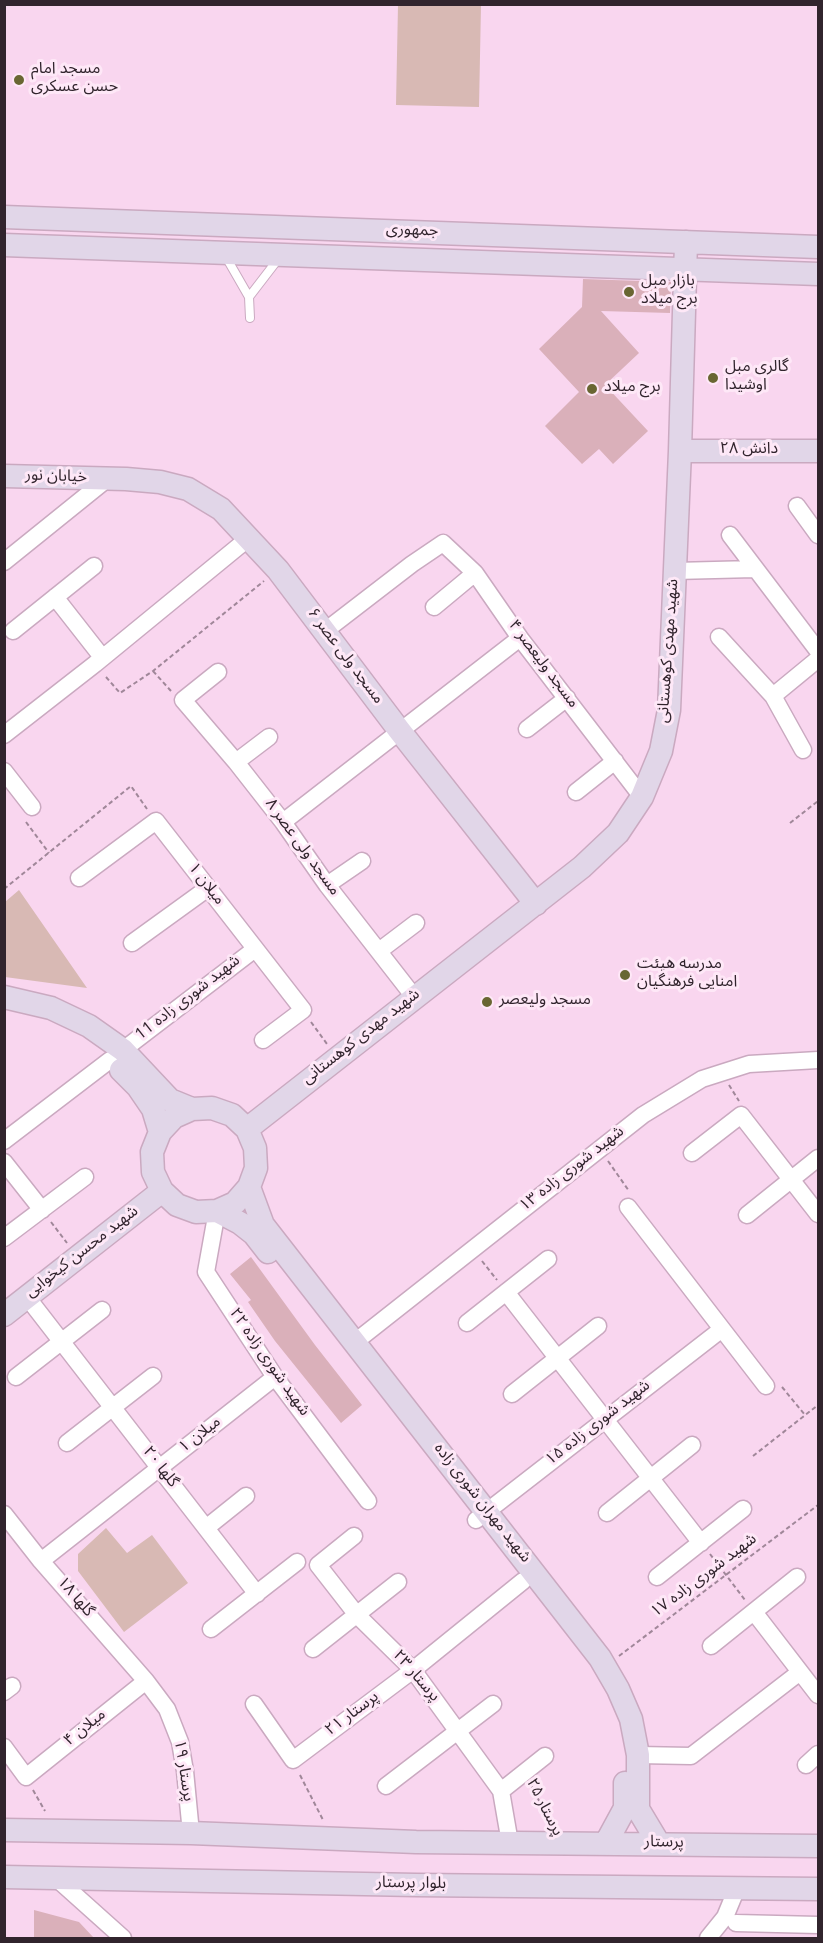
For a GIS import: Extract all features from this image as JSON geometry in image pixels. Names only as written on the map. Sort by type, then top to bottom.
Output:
[{"type":"street","name":"جمهوری","points":[[4,217],[819,247]]},
{"type":"street","name":"شهید مهدی کوهستانی","points":[[247,1129],[582,867],[618,833],[642,798],[661,751],[669,710],[686,242]]},
{"type":"street","name":"جمهوری","points":[[4,245],[819,274]]},
{"type":"street","name":"دانش ۲۸","points":[[680,451],[819,451]]},
{"type":"street","name":"خیابان نور","points":[[4,476],[107,479]]},
{"type":"street","points":[[4,562],[107,479]]},
{"type":"street","name":"مسجد ولی عصر ۶","points":[[107,479],[160,482],[188,489],[221,509],[250,537],[278,570],[399,730],[536,904]]},
{"type":"street","points":[[797,506],[819,535]]},
{"type":"street","points":[[730,535],[819,651]]},
{"type":"street","points":[[4,735],[250,537]]},
{"type":"street","name":"مسجد ولیعصر ۴","points":[[325,631],[443,543],[476,573],[520,638],[642,798]]},
{"type":"street","points":[[13,631],[94,566]]},
{"type":"street","points":[[675,571],[754,569]]},
{"type":"street","points":[[434,607],[476,573]]},
{"type":"street","points":[[55,597],[98,660]]},
{"type":"street","points":[[719,637],[773,696],[803,750]]},
{"type":"street","points":[[283,822],[520,638]]},
{"type":"street","points":[[773,696],[819,659]]},
{"type":"street","points":[[183,700],[218,672]]},
{"type":"street","points":[[527,729],[567,698]]},
{"type":"street","name":"مسجد ولی عصر ۸","points":[[183,700],[283,822],[327,885],[415,998]]},
{"type":"street","points":[[236,762],[269,737]]},
{"type":"street","points":[[576,792],[615,761]]},
{"type":"street","points":[[4,771],[32,807]]},
{"type":"street","points":[[79,878],[156,821]]},
{"type":"street","name":"میلان ۱","points":[[156,821],[303,1010]]},
{"type":"street","points":[[327,885],[362,861]]},
{"type":"street","points":[[132,943],[208,888]]},
{"type":"street","points":[[379,951],[416,923]]},
{"type":"street","name":"شهید شوری زاده 11","points":[[4,1141],[255,949]]},
{"type":"street","points":[[4,997],[51,1008],[89,1026],[117,1055],[170,1100],[192,1109]]},
{"type":"street","points":[[263,1040],[303,1010]]},
{"type":"street","points":[[4,1011],[45,1021],[117,1055],[153,1109],[160,1132]]},
{"type":"street","name":"شهید شوری زاده ۱۳","points":[[349,1346],[643,1115],[702,1080],[721,1073],[749,1064],[817,1059]]},
{"type":"street","points":[[212,1108],[232,1115],[247,1129],[255,1148],[256,1168],[249,1187],[235,1203],[217,1211],[196,1212],[177,1205],[162,1191],[153,1172],[153,1152],[160,1132],[174,1117],[192,1109],[212,1108]]},
{"type":"street","points":[[692,1153],[741,1115],[819,1214]]},
{"type":"street","points":[[747,1215],[819,1158]]},
{"type":"street","points":[[4,1162],[42,1210]]},
{"type":"street","points":[[4,1238],[85,1178]]},
{"type":"street","name":"شهید مهران شوری زاده","points":[[249,1187],[263,1225],[349,1346],[481,1516],[605,1667],[631,1719],[638,1755],[638,1809],[659,1844]]},
{"type":"street","name":"شهید محسن کیخوایی","points":[[4,1315],[162,1191]]},
{"type":"street","points":[[628,1207],[766,1386]]},
{"type":"street","name":"شهید مهران شوری زاده","points":[[217,1211],[240,1223],[254,1234],[349,1346]]},
{"type":"street","name":"شهید شوری زاده ۲۲","points":[[217,1211],[206,1272],[275,1377],[368,1501]]},
{"type":"street","points":[[466,1323],[548,1259]]},
{"type":"street","points":[[506,1292],[700,1543]]},
{"type":"street","name":"گلها ۲۰","points":[[27,1297],[257,1594]]},
{"type":"street","points":[[16,1377],[102,1310]]},
{"type":"street","points":[[512,1394],[598,1326]]},
{"type":"street","name":"شهید شوری زاده ۱۵","points":[[481,1516],[722,1329]]},
{"type":"street","points":[[67,1443],[153,1376]]},
{"type":"street","name":"میلان ۱","points":[[41,1561],[275,1377]]},
{"type":"street","points":[[606,1513],[692,1445]]},
{"type":"street","points":[[206,1528],[246,1496]]},
{"type":"street","points":[[657,1577],[743,1509]]},
{"type":"street","name":"گلها ۱۸","points":[[4,1514],[41,1561],[146,1681]]},
{"type":"street","name":"شهید مهران شوری زاده","points":[[481,1516],[523,1581],[589,1666],[606,1695],[618,1723],[625,1756],[625,1808],[606,1843]]},
{"type":"street","name":"پرستار ۲۳","points":[[354,1536],[318,1565],[357,1615],[413,1670],[501,1791],[510,1843]]},
{"type":"street","points":[[212,1629],[297,1562]]},
{"type":"street","points":[[711,1646],[797,1577]]},
{"type":"street","name":"پرستار ۲۱","points":[[293,1760],[413,1670],[523,1581]]},
{"type":"street","points":[[313,1648],[398,1582]]},
{"type":"street","points":[[754,1612],[819,1695]]},
{"type":"street","points":[[638,1755],[691,1756],[800,1672]]},
{"type":"street","name":"میلان ۴","points":[[26,1777],[146,1681]]},
{"type":"street","name":"پرستار ۱۹","points":[[146,1681],[166,1709],[180,1742],[191,1833]]},
{"type":"street","points":[[254,1704],[293,1760]]},
{"type":"street","points":[[386,1786],[493,1704]]},
{"type":"street","points":[[4,1747],[26,1777]]},
{"type":"street","points":[[501,1791],[545,1756]]},
{"type":"street","points":[[4,1830],[191,1833],[510,1843]]},
{"type":"street","name":"پرستار","points":[[510,1843],[819,1846]]},
{"type":"street","name":"بلوار پرستار","points":[[4,1877],[416,1885],[819,1889]]},
{"type":"street","points":[[56,1878],[123,1938]]},
{"type":"street","points":[[736,1888],[736,1931],[819,1925]]},
{"type":"street","points":[[708,1938],[725,1917],[736,1888]]},
{"type":"lane","points":[[224,254],[249,297],[250,318]]},
{"type":"lane","points":[[249,297],[281,256]]},
{"type":"path","points":[[98,660],[120,693],[153,671],[278,570]]},
{"type":"path","points":[[153,671],[172,692],[183,700]]},
{"type":"path","points":[[4,889],[131,786],[156,821]]},
{"type":"path","points":[[790,823],[819,801]]},
{"type":"path","points":[[32,807],[25,820],[50,853]]},
{"type":"path","points":[[303,1010],[337,1058]]},
{"type":"path","points":[[721,1073],[742,1105],[741,1115]]},
{"type":"path","points":[[599,1149],[630,1192],[628,1207]]},
{"type":"path","points":[[42,1210],[78,1257]]},
{"type":"path","points":[[472,1249],[506,1292]]},
{"type":"path","points":[[766,1386],[778,1383],[806,1415]]},
{"type":"path","points":[[753,1456],[819,1405]]},
{"type":"path","name":"شهید شوری زاده ۱۷","points":[[605,1667],[819,1505]]},
{"type":"path","points":[[700,1543],[754,1612]]},
{"type":"path","points":[[293,1760],[333,1839]]},
{"type":"path","name":"پرستار ۲۵","points":[[525,1772],[561,1843]]},
{"type":"path","points":[[26,1777],[53,1831]]},
{"type":"shaded area","points":[[398,5],[481,5],[479,107],[396,105]]},
{"type":"shaded area","points":[[19,890],[87,988],[5,977],[5,902]]},
{"type":"shaded area","points":[[106,1528],[127,1553],[152,1535],[188,1583],[124,1632],[78,1571],[78,1554]]},
{"type":"building","name":"برج میلاد","points":[[583,279],[671,282],[670,313],[601,311],[639,353],[605,385],[648,431],[613,464],[599,449],[582,464],[545,426],[579,392],[539,349],[582,307]]},
{"type":"building","points":[[251,1257],[362,1405],[341,1423],[275,1341],[248,1302],[251,1300],[230,1274]]},
{"type":"building","points":[[34,1910],[79,1922],[94,1938],[34,1938]]},
{"type":"place","name":"مسجد امام حسن عسکری","points":[[19,80]]},
{"type":"place","name":"بازار مبل برج میلاد","points":[[629,292]]},
{"type":"place","name":"گالری مبل اوشیدا","points":[[713,378]]},
{"type":"place","name":"برج میلاد","points":[[592,389]]},
{"type":"place","name":"مدرسه هیئت امنایی فرهنگیان","points":[[625,975]]},
{"type":"place","name":"مسجد ولیعصر","points":[[487,1002]]}]
